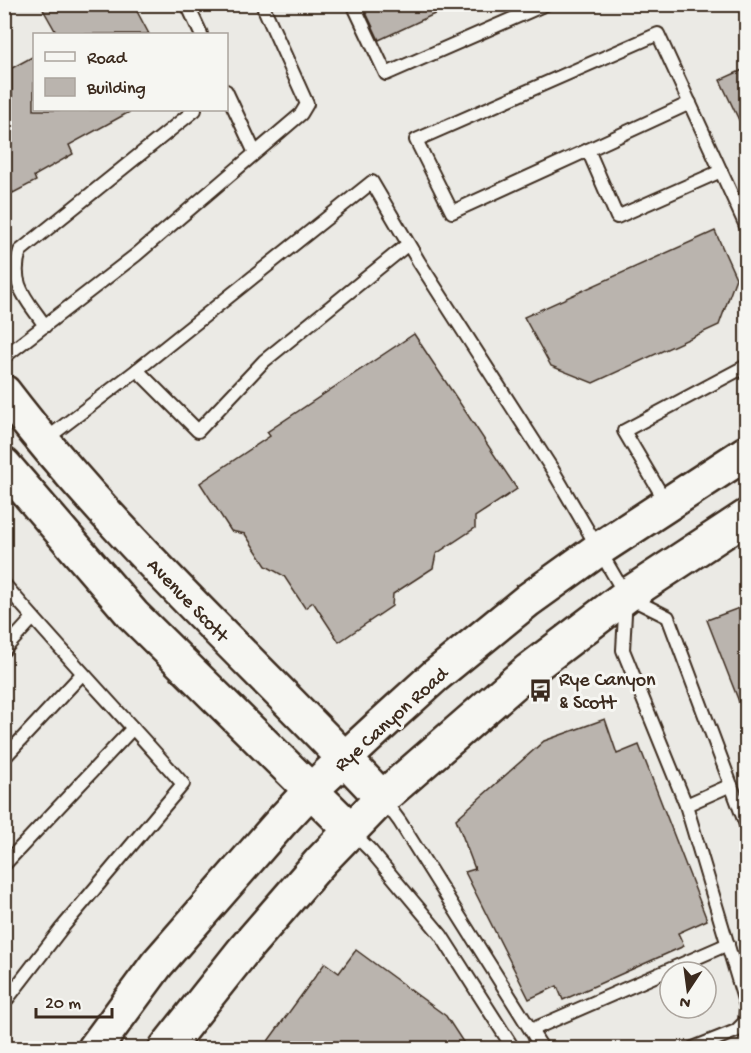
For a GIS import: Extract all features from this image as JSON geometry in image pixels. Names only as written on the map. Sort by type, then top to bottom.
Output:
[{"type":"main road","name":"Avenue Scott","points":[[4,392],[42,442],[182,595],[382,798]]},
{"type":"main road","name":"Rye Canyon Road","points":[[101,1043],[157,964],[280,822],[345,758],[435,676],[528,600],[599,549],[747,453]]},
{"type":"main road","points":[[4,465],[133,615],[351,830]]},
{"type":"main road","points":[[166,1048],[243,951],[382,798],[529,670],[626,596],[747,517]]},
{"type":"lane","points":[[187,4],[201,33]]},
{"type":"lane","points":[[4,357],[135,255],[301,114],[307,104],[262,4]]},
{"type":"lane","points":[[353,4],[386,74],[540,6]]},
{"type":"lane","points":[[690,103],[452,212],[416,140],[658,34],[690,103],[721,171],[747,226]]},
{"type":"lane","points":[[228,95],[255,153]]},
{"type":"lane","points":[[45,326],[18,286],[14,267],[20,251],[194,111]]},
{"type":"lane","points":[[588,150],[617,217],[721,171]]},
{"type":"lane","points":[[42,442],[137,370],[372,182],[408,244],[552,469],[626,596],[623,650],[686,805],[747,1007],[745,1022],[736,1031],[693,1048]]},
{"type":"lane","points":[[137,370],[198,431],[264,361],[408,244]]},
{"type":"lane","points":[[667,505],[624,431],[747,366]]},
{"type":"lane","points":[[4,584],[82,674],[183,784],[61,929],[4,1003]]},
{"type":"lane","points":[[626,596],[668,617],[747,825]]},
{"type":"lane","points":[[4,650],[33,618]]},
{"type":"lane","points":[[4,758],[82,674]]},
{"type":"lane","points":[[4,865],[134,728]]},
{"type":"lane","points":[[686,805],[731,785]]},
{"type":"lane","points":[[382,798],[400,822],[542,1048]]},
{"type":"lane","points":[[351,830],[441,935],[513,1048]]},
{"type":"lane","points":[[531,1030],[728,944]]},
{"type":"building","points":[[40,4],[133,4],[148,33],[56,33]]},
{"type":"building","points":[[362,4],[456,4],[379,40]]},
{"type":"building","points":[[33,57],[33,111],[131,111],[69,145],[73,154],[34,176],[36,181],[13,193],[4,178],[4,145],[12,117],[12,68]]},
{"type":"building","points":[[747,68],[747,137],[720,80]]},
{"type":"building","points":[[715,231],[736,278],[719,325],[593,383],[551,366],[524,317]]},
{"type":"building","points":[[414,334],[517,489],[475,517],[475,528],[436,554],[433,568],[393,594],[392,606],[339,642],[313,602],[305,608],[284,576],[266,566],[245,534],[231,531],[200,483],[270,436],[267,432]]},
{"type":"building","points":[[747,605],[747,717],[745,717],[707,620]]},
{"type":"building","points":[[605,719],[617,754],[639,745],[707,920],[678,933],[684,946],[563,1000],[557,986],[529,999],[465,872],[475,869],[456,819],[544,741]]},
{"type":"building","points":[[356,950],[446,1016],[467,1048],[263,1048],[325,963],[339,973]]},
{"type":"place","name":"Rye Canyon & Scott","points":[[541,690]]}]
